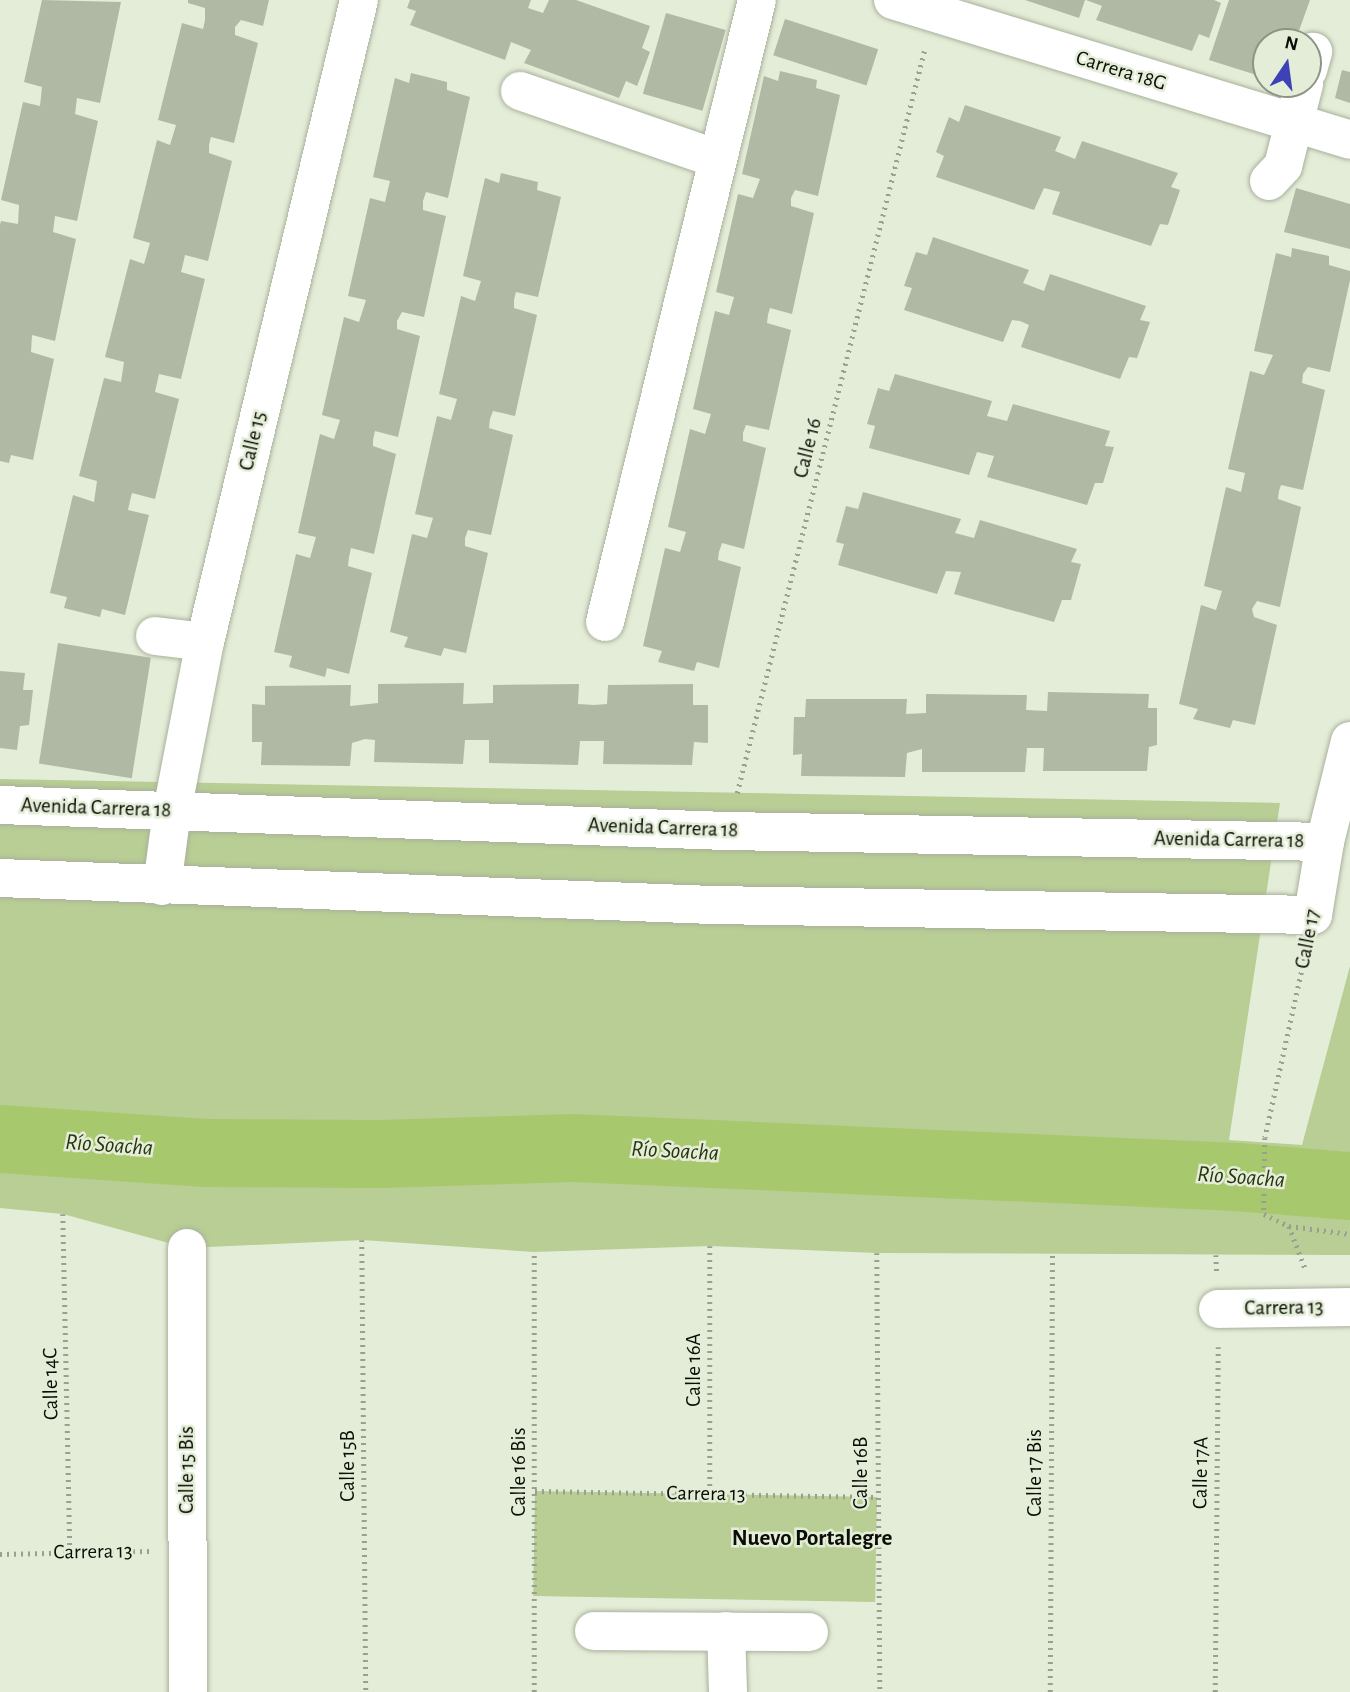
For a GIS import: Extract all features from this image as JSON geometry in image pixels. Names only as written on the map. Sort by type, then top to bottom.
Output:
[{"type":"street","name":"Calle 15","points":[[162,886],[172,811],[205,642],[359,0]]},
{"type":"street","points":[[605,622],[757,0]]},
{"type":"street","name":"Carrera 18G","points":[[893,0],[1350,140]]},
{"type":"street","points":[[520,92],[718,159]]},
{"type":"street","points":[[1269,181],[1283,166],[1301,98]]},
{"type":"street","points":[[155,636],[205,642]]},
{"type":"street","name":"Calle 17","points":[[1313,915],[1325,842],[1350,741]]},
{"type":"street","name":"Avenida Carrera 18","points":[[0,805],[727,831],[1325,842]]},
{"type":"street","points":[[0,878],[713,905],[1313,915]]},
{"type":"street","name":"Calle 15 Bis","points":[[187,1248],[188,1692]]},
{"type":"street","name":"Carrera 13","points":[[1218,1309],[1350,1307]]},
{"type":"street","points":[[594,1631],[809,1632]]},
{"type":"street","points":[[726,1631],[728,1692]]},
{"type":"path","name":"Calle 16","points":[[727,831],[934,13]]},
{"type":"path","name":"Calle 17","points":[[1313,915],[1265,1138],[1264,1214],[1289,1226],[1350,1234]]},
{"type":"path","name":"Calle 14C","points":[[63,1214],[70,1553]]},
{"type":"path","name":"Calle 15B","points":[[362,1240],[366,1692]]},
{"type":"path","name":"Calle 16A","points":[[710,1246],[710,1493]]},
{"type":"path","name":"Calle 16 Bis","points":[[534,1252],[534,1692]]},
{"type":"path","name":"Calle 16B","points":[[877,1254],[880,1692]]},
{"type":"path","name":"Calle 17 Bis","points":[[1049,1692],[1052,1255]]},
{"type":"path","name":"Calle 17A","points":[[1215,1692],[1218,1309],[1216,1255]]},
{"type":"path","name":"Carrera 13","points":[[535,1490],[877,1497]]},
{"type":"path","name":"Carrera 13","points":[[0,1554],[187,1549]]},
{"type":"green space","points":[[0,779],[1280,803],[1229,1140],[1302,1145],[1350,966],[1350,1255],[877,1253],[710,1246],[534,1252],[362,1240],[187,1248],[63,1214],[0,1208]]},
{"type":"green space","points":[[535,1491],[877,1497],[875,1602],[533,1596]]},
{"type":"building","points":[[42,0],[121,2],[100,103],[77,98],[75,114],[98,121],[77,221],[55,216],[53,232],[76,239],[55,341],[32,335],[31,352],[54,359],[33,460],[11,455],[9,463],[0,461],[0,225],[1,221],[18,224],[19,205],[1,200],[23,102],[40,106],[42,87],[24,82]]},
{"type":"building","points":[[188,0],[269,0],[263,26],[241,20],[235,27],[235,35],[258,43],[234,143],[211,137],[209,145],[209,153],[232,161],[208,261],[185,255],[181,272],[205,279],[181,379],[159,374],[155,392],[179,399],[155,499],[132,493],[130,501],[128,510],[149,515],[125,615],[102,609],[100,617],[64,608],[67,597],[50,593],[73,495],[94,502],[97,481],[79,476],[104,378],[121,382],[124,362],[105,357],[130,259],[144,264],[150,243],[133,238],[157,140],[170,145],[176,125],[158,120],[182,23],[203,29],[205,20],[205,8],[188,3]]},
{"type":"building","points":[[410,0],[531,0],[528,8],[543,13],[549,0],[576,0],[650,26],[642,48],[650,52],[637,86],[626,81],[619,98],[524,63],[531,50],[511,42],[505,60],[410,25],[416,11],[407,8]]},
{"type":"building","points":[[1025,0],[1085,0],[1079,18]]},
{"type":"building","points":[[1086,0],[1214,0],[1221,3],[1209,38],[1199,34],[1192,51],[1096,20],[1102,6]]},
{"type":"building","points":[[1229,0],[1310,0],[1300,28],[1252,28],[1252,74],[1209,60]]},
{"type":"building","points":[[666,13],[726,30],[702,111],[643,94]]},
{"type":"building","points":[[785,19],[878,49],[866,85],[773,55]]},
{"type":"building","points":[[1342,70],[1350,72],[1350,103],[1335,98]]},
{"type":"building","points":[[780,71],[817,80],[816,88],[840,95],[818,196],[795,190],[791,198],[791,206],[814,213],[792,314],[770,308],[768,315],[767,323],[791,330],[769,430],[746,425],[743,433],[743,441],[766,448],[744,549],[722,543],[719,552],[718,560],[741,567],[719,668],[697,662],[694,671],[658,662],[662,651],[643,646],[665,548],[680,552],[686,532],[668,527],[690,429],[705,434],[711,414],[693,409],[715,311],[729,315],[734,297],[716,292],[738,194],[753,198],[760,179],[742,174],[764,76],[778,81]]},
{"type":"building","points":[[411,73],[447,82],[447,90],[470,97],[448,198],[426,192],[423,201],[423,210],[446,216],[424,317],[402,312],[397,321],[397,329],[420,336],[398,437],[375,431],[373,440],[373,446],[396,454],[374,554],[351,548],[349,557],[348,566],[372,573],[349,674],[327,668],[325,677],[289,667],[292,656],[274,652],[296,554],[310,558],[316,537],[298,533],[320,434],[334,439],[340,420],[322,415],[344,317],[359,322],[366,300],[348,296],[370,198],[385,202],[390,181],[373,177],[395,78],[409,83]]},
{"type":"building","points":[[965,105],[1061,137],[1055,151],[1075,159],[1082,141],[1178,173],[1171,187],[1180,190],[1168,225],[1160,224],[1151,246],[1052,214],[1060,192],[1044,188],[1034,210],[936,177],[944,156],[936,152],[949,117],[959,122]]},
{"type":"building","points":[[501,173],[538,182],[537,190],[561,197],[538,297],[516,292],[514,300],[514,308],[537,315],[515,416],[493,411],[490,419],[489,428],[513,435],[491,535],[468,530],[465,538],[465,546],[488,553],[466,653],[444,648],[441,656],[404,647],[408,637],[390,632],[412,534],[427,538],[433,518],[415,514],[437,416],[451,420],[457,399],[439,394],[461,296],[475,301],[481,281],[463,276],[485,178],[499,183]]},
{"type":"building","points":[[1296,188],[1350,204],[1350,249],[1284,232]]},
{"type":"building","points":[[933,237],[1029,270],[1023,283],[1044,291],[1050,274],[1146,306],[1140,320],[1150,322],[1137,358],[1129,357],[1120,379],[1021,347],[1029,325],[1020,321],[1012,320],[1003,342],[904,310],[912,288],[904,286],[916,252],[927,255]]},
{"type":"building","points":[[1292,248],[1329,256],[1329,265],[1350,271],[1350,280],[1330,372],[1308,367],[1303,374],[1302,383],[1325,390],[1303,490],[1281,485],[1279,491],[1278,499],[1301,507],[1280,607],[1257,601],[1252,609],[1254,617],[1277,625],[1255,725],[1233,720],[1230,728],[1193,719],[1198,709],[1179,704],[1201,605],[1216,610],[1222,591],[1204,586],[1226,487],[1241,492],[1245,473],[1228,469],[1250,371],[1264,375],[1273,355],[1254,351],[1276,253],[1291,257]]},
{"type":"building","points":[[895,374],[992,401],[987,416],[1007,421],[1013,404],[1110,431],[1105,446],[1114,447],[1103,483],[1095,483],[1087,505],[987,477],[994,456],[977,452],[969,475],[869,448],[875,426],[867,424],[878,388],[889,391]]},
{"type":"building","points":[[863,492],[961,519],[955,533],[974,538],[980,520],[1077,549],[1071,562],[1081,564],[1071,600],[1062,600],[1054,622],[954,594],[961,572],[946,571],[937,594],[838,565],[844,544],[836,542],[846,506],[858,509]]},
{"type":"building","points":[[58,643],[151,658],[132,778],[39,763]]},
{"type":"building","points":[[0,671],[25,673],[23,690],[33,690],[29,725],[20,726],[17,750],[0,748]]},
{"type":"building","points":[[464,683],[463,704],[493,703],[493,685],[579,684],[578,704],[594,705],[607,704],[608,685],[693,684],[693,705],[708,705],[708,743],[694,742],[692,765],[603,764],[604,741],[580,741],[578,765],[489,763],[489,740],[465,740],[463,764],[374,762],[375,740],[365,739],[352,743],[350,766],[261,765],[262,742],[252,742],[252,704],[265,705],[265,686],[351,685],[350,706],[378,703],[378,684]]},
{"type":"building","points":[[1048,692],[1149,694],[1148,708],[1157,708],[1157,745],[1149,747],[1147,771],[1043,771],[1044,748],[1027,748],[1025,772],[922,772],[922,749],[907,753],[905,777],[801,776],[802,754],[793,755],[794,717],[805,717],[806,699],[907,699],[906,714],[926,713],[926,694],[1027,695],[1026,710],[1047,711]]},
{"type":"waterway","name":"Río Soacha","points":[[0,1139],[206,1153],[381,1154],[573,1148],[1237,1177],[1350,1186]]},
{"type":"district","name":"Nuevo Portalegre","points":[[812,1539]]}]
